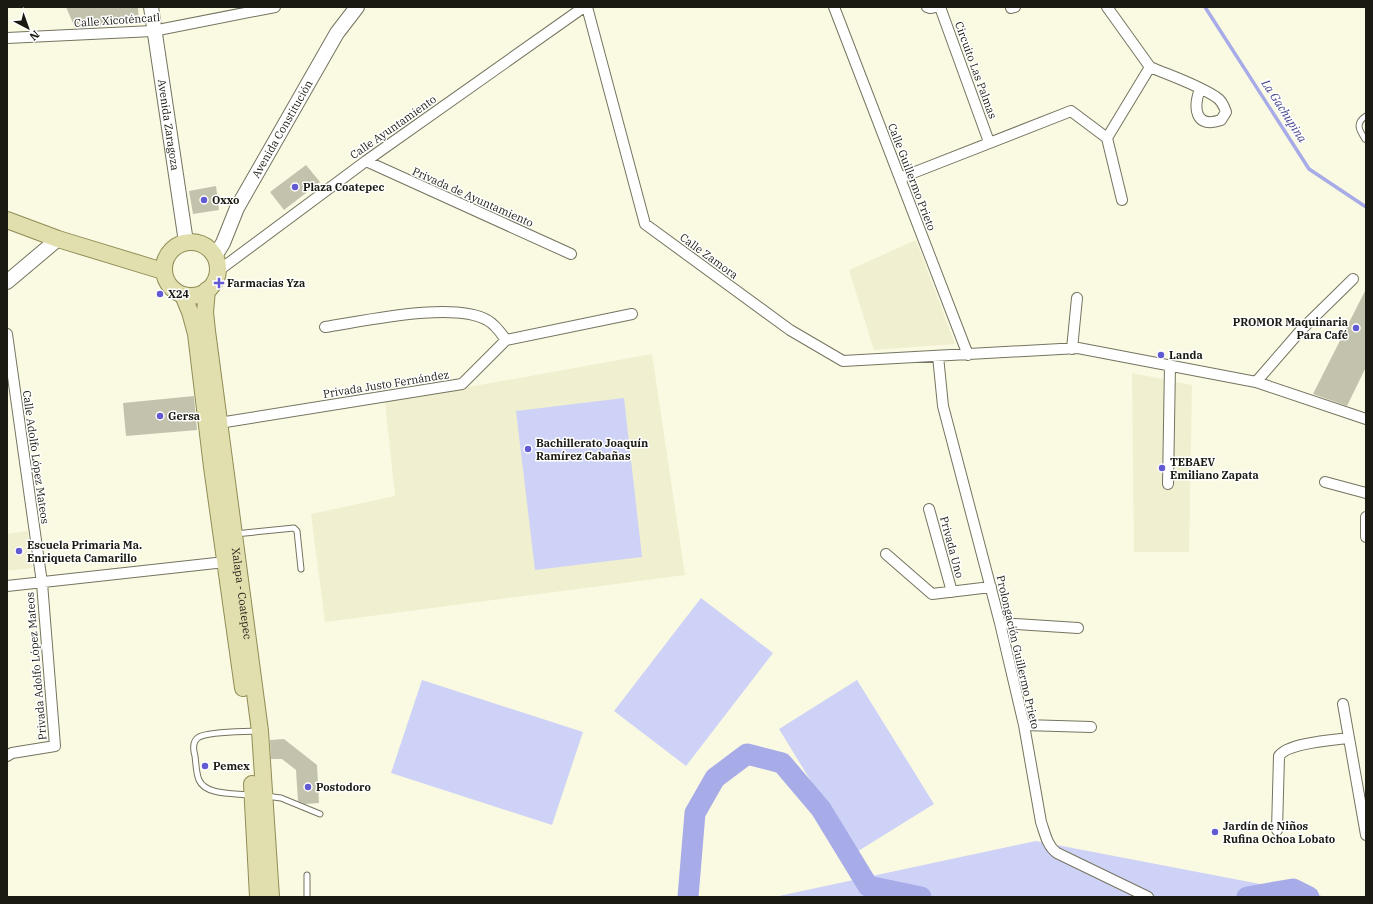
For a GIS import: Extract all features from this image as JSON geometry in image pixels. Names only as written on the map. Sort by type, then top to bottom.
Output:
[{"type":"main road","name":"Avenida Zaragoza","points":[[151,7],[153,32],[186,242]]},
{"type":"main road","name":"Avenida Constitución","points":[[217,263],[244,194],[337,33],[357,7]]},
{"type":"main road","points":[[7,220],[58,239],[163,271]]},
{"type":"main road","points":[[7,282],[58,239]]},
{"type":"main road","points":[[186,242],[201,243],[209,248],[217,263],[213,284],[207,290],[191,296],[183,295],[170,287],[163,271],[164,262],[168,253],[174,246],[186,242]]},
{"type":"main road","name":"Xalapa - Coatepec","points":[[207,290],[205,312],[234,534],[254,731],[258,795],[258,897]]},
{"type":"main road","name":"Xalapa - Coatepec","points":[[183,295],[190,312],[196,334],[225,562],[254,731]]},
{"type":"main road","name":"Xalapa - Coatepec","points":[[258,795],[271,897]]},
{"type":"street","name":"Calle Xicoténcatl","points":[[7,38],[153,32],[275,7]]},
{"type":"street","name":"Calle Ayuntamiento","points":[[217,263],[586,7]]},
{"type":"street","name":"Calle Zamora","points":[[586,7],[645,224],[790,330],[843,361],[1078,348],[1256,382],[1366,419]]},
{"type":"street","name":"Calle Guillermo Prieto","points":[[834,7],[968,355]]},
{"type":"street","points":[[927,7],[935,7]]},
{"type":"street","name":"Circuito Las Palmas","points":[[940,7],[989,142]]},
{"type":"street","points":[[1107,7],[1150,67],[1200,89]]},
{"type":"street","points":[[1107,138],[1150,67]]},
{"type":"street","points":[[900,178],[1071,111],[1107,138],[1122,200]]},
{"type":"street","name":"Privada de Ayuntamiento","points":[[366,161],[571,254]]},
{"type":"street","points":[[1256,382],[1302,329],[1353,279]]},
{"type":"street","points":[[1072,349],[1077,298]]},
{"type":"street","points":[[325,327],[432,312],[450,312],[474,315],[487,319],[494,324],[506,340],[632,314]]},
{"type":"street","name":"Calle Adolfo López Mateos","points":[[7,334],[42,583]]},
{"type":"street","name":"Privada Justo Fernández","points":[[219,423],[462,384],[506,340]]},
{"type":"street","name":"Prolongación Guillermo Prieto","points":[[938,356],[943,406],[1000,623],[1024,725],[1041,822],[1048,843],[1053,851],[1069,860],[1148,897]]},
{"type":"street","points":[[1168,484],[1170,366]]},
{"type":"street","points":[[1325,482],[1366,493]]},
{"type":"street","name":"Privada Uno","points":[[929,509],[952,592]]},
{"type":"street","points":[[1366,517],[1366,537]]},
{"type":"street","points":[[886,554],[932,594],[991,587]]},
{"type":"street","points":[[7,586],[225,562]]},
{"type":"street","name":"Privada Adolfo López Mateos","points":[[7,756],[12,753],[55,746],[42,583]]},
{"type":"street","points":[[1000,623],[1078,628]]},
{"type":"street","points":[[1343,704],[1363,802],[1366,835]]},
{"type":"street","points":[[1024,725],[1091,727]]},
{"type":"street","points":[[1277,830],[1279,756],[1281,753],[1292,748],[1349,738]]},
{"type":"lane","points":[[1365,139],[1358,129],[1359,123],[1366,116]]},
{"type":"lane","points":[[234,534],[294,528],[297,531],[301,569]]},
{"type":"lane","points":[[254,731],[200,736],[195,741],[193,748],[199,780],[204,786],[212,790],[281,798],[320,814]]},
{"type":"lane","points":[[307,875],[307,897]]},
{"type":"shaded area","points":[[916,240],[955,344],[874,350],[849,270]]},
{"type":"shaded area","name":"Bachillerato Joaquín Ramírez Cabañas","points":[[652,354],[685,575],[325,622],[311,514],[395,496],[385,402]]},
{"type":"shaded area","name":"TEBAEV Emiliano Zapata","points":[[1132,373],[1192,385],[1189,552],[1134,552]]},
{"type":"shaded area","points":[[624,398],[642,557],[535,570],[516,411]]},
{"type":"shaded area","name":"Escuela Primaria Ma. Enriqueta Camarillo","points":[[28,531],[32,568],[7,571],[7,534]]},
{"type":"shaded area","points":[[701,598],[773,653],[686,766],[614,711]]},
{"type":"shaded area","points":[[422,680],[583,732],[552,825],[391,773]]},
{"type":"shaded area","points":[[857,680],[934,804],[855,853],[779,729]]},
{"type":"shaded area","points":[[1036,841],[1328,897],[774,897]]},
{"type":"building","points":[[66,7],[138,7],[139,22],[75,28]]},
{"type":"building","name":"Plaza Coatepec","points":[[306,165],[320,182],[284,210],[270,192]]},
{"type":"building","name":"Oxxo","points":[[216,186],[219,210],[193,214],[189,191]]},
{"type":"building","name":"PROMOR Maquinaria Para Café","points":[[1366,289],[1366,367],[1347,406],[1313,394]]},
{"type":"building","name":"Gersa","points":[[194,396],[197,430],[126,436],[123,403]]},
{"type":"building","name":"Postodoro","points":[[284,739],[317,765],[319,803],[305,804],[298,801],[296,770],[282,759],[271,759],[270,740]]},
{"type":"waterway","name":"La Gachupina","points":[[1205,7],[1309,169],[1366,207]]},
{"type":"waterway","points":[[688,897],[695,813],[715,778],[747,754],[782,763],[821,809],[868,886],[921,897]]},
{"type":"waterway","points":[[1247,897],[1293,889],[1309,897]]},
{"type":"place","name":"Plaza Coatepec","points":[[295,187]]},
{"type":"place","name":"Oxxo","points":[[204,200]]},
{"type":"place","name":"Farmacias Yza","points":[[219,283]]},
{"type":"place","name":"X24","points":[[160,294]]},
{"type":"place","name":"PROMOR Maquinaria Para Café","points":[[1356,328]]},
{"type":"place","name":"Landa","points":[[1161,355]]},
{"type":"place","name":"Gersa","points":[[160,416]]},
{"type":"place","name":"Bachillerato Joaquín Ramírez Cabañas","points":[[528,449]]},
{"type":"place","name":"TEBAEV Emiliano Zapata","points":[[1162,468]]},
{"type":"place","name":"Escuela Primaria Ma. Enriqueta Camarillo","points":[[19,551]]},
{"type":"place","name":"Pemex","points":[[205,766]]},
{"type":"place","name":"Postodoro","points":[[308,787]]},
{"type":"place","name":"Jardín de Niños Rufina Ochoa Lobato","points":[[1215,832]]}]
